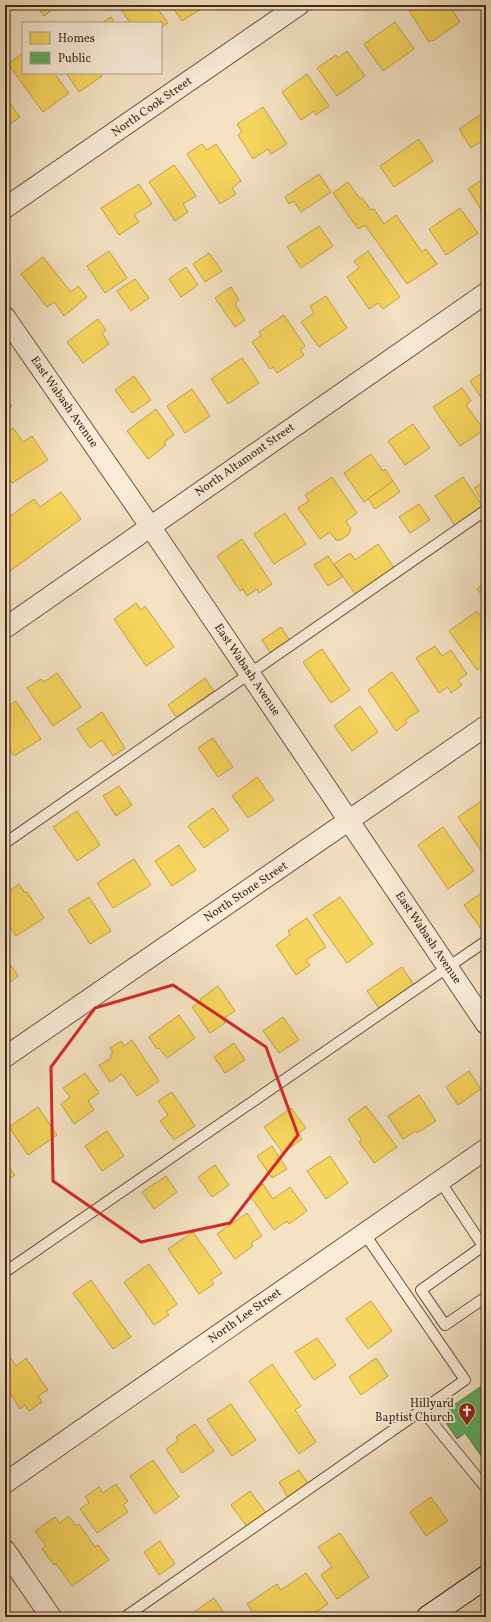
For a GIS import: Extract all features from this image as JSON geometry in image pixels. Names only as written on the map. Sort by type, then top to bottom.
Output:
[{"type":"main road","points":[[428,1617],[486,1577]]},
{"type":"street","name":"North Cook Street","points":[[5,208],[299,5]]},
{"type":"street","name":"North Altamont Street","points":[[5,628],[486,294]]},
{"type":"street","name":"East Wabash Avenue","points":[[5,317],[150,526],[486,1024]]},
{"type":"street","name":"North Stone Street","points":[[5,1056],[486,726]]},
{"type":"street","name":"North Lee Street","points":[[5,1483],[486,1149]]},
{"type":"street","points":[[5,1550],[51,1617]]},
{"type":"lane","points":[[5,843],[486,510]]},
{"type":"lane","points":[[5,1272],[486,941]]},
{"type":"lane","points":[[440,1181],[484,1245],[421,1290],[445,1325],[486,1297]]},
{"type":"lane","points":[[125,1617],[465,1380],[364,1233]]},
{"type":"lane","points":[[422,1410],[486,1488]]},
{"type":"highlighted area","points":[[173,985],[266,1047],[298,1135],[230,1223],[141,1242],[53,1181],[51,1067],[95,1008]]},
{"type":"building: Homes","points":[[36,5],[59,5],[44,16]]},
{"type":"building: Homes","points":[[118,5],[155,5],[168,23],[162,27],[162,22],[129,22]]},
{"type":"building: Homes","points":[[171,5],[205,5],[206,6],[182,21]]},
{"type":"building: Homes","points":[[418,5],[449,5],[460,22],[433,41],[432,40],[429,42],[409,11]]},
{"type":"building: Homes","points":[[478,5],[486,5],[486,16]]},
{"type":"building: Homes","points":[[111,17],[114,22],[104,22]]},
{"type":"building: Homes","points":[[395,22],[414,49],[383,71],[364,44]]},
{"type":"building: Homes","points":[[347,51],[365,76],[337,96],[317,68],[336,55],[338,58]]},
{"type":"building: Homes","points":[[22,54],[22,74],[55,74],[69,93],[43,112],[8,64]]},
{"type":"building: Homes","points":[[67,74],[101,74],[102,76],[79,92]]},
{"type":"building: Homes","points":[[307,74],[329,106],[316,115],[314,111],[301,120],[282,92]]},
{"type":"building: Homes","points":[[5,96],[20,117],[5,128]]},
{"type":"building: Homes","points":[[263,107],[287,144],[271,154],[268,149],[253,159],[238,135],[242,132],[237,124]]},
{"type":"building: Homes","points":[[486,111],[486,138],[471,148],[459,129]]},
{"type":"building: Homes","points":[[419,139],[433,161],[394,187],[380,166]]},
{"type":"building: Homes","points":[[202,144],[207,150],[216,144],[241,181],[232,188],[236,194],[220,204],[187,154]]},
{"type":"building: Homes","points":[[174,165],[196,196],[183,204],[188,212],[175,221],[149,182]]},
{"type":"building: Homes","points":[[319,174],[331,192],[301,212],[294,201],[289,204],[285,197]]},
{"type":"building: Homes","points":[[486,177],[486,217],[468,189]]},
{"type":"building: Homes","points":[[348,182],[360,199],[362,198],[371,210],[374,209],[384,224],[396,215],[422,252],[426,249],[437,264],[407,284],[365,225],[358,229],[333,193]]},
{"type":"building: Homes","points":[[139,184],[152,204],[134,215],[139,222],[119,235],[101,208]]},
{"type":"building: Homes","points":[[460,208],[478,233],[446,255],[429,229]]},
{"type":"building: Homes","points":[[319,226],[333,246],[301,268],[287,247]]},
{"type":"building: Homes","points":[[109,251],[127,278],[105,293],[87,266]]},
{"type":"building: Homes","points":[[368,251],[400,297],[383,309],[378,303],[369,309],[347,277],[359,268],[354,261]]},
{"type":"building: Homes","points":[[209,253],[222,271],[205,282],[193,264]]},
{"type":"building: Homes","points":[[43,257],[71,292],[78,286],[87,297],[64,316],[54,302],[47,307],[21,274]]},
{"type":"building: Homes","points":[[186,267],[198,285],[181,297],[169,279]]},
{"type":"building: Homes","points":[[135,279],[149,298],[131,311],[117,291]]},
{"type":"building: Homes","points":[[231,287],[239,300],[235,304],[245,320],[235,327],[215,298]]},
{"type":"building: Homes","points":[[326,296],[347,328],[319,347],[301,322],[314,313],[310,306]]},
{"type":"building: Homes","points":[[284,315],[305,346],[300,350],[304,355],[277,373],[273,367],[270,369],[252,342],[261,336],[259,332]]},
{"type":"building: Homes","points":[[98,319],[106,330],[102,333],[109,344],[83,363],[67,342]]},
{"type":"building: Homes","points":[[242,358],[259,383],[228,404],[211,379]]},
{"type":"building: Homes","points":[[486,370],[486,405],[470,381]]},
{"type":"building: Homes","points":[[134,376],[151,400],[132,413],[115,390]]},
{"type":"building: Homes","points":[[462,388],[471,401],[466,405],[484,430],[460,446],[433,407]]},
{"type":"building: Homes","points":[[192,389],[210,416],[185,433],[167,406]]},
{"type":"building: Homes","points":[[5,396],[12,406],[5,411]]},
{"type":"building: Homes","points":[[156,409],[174,435],[164,442],[166,445],[148,459],[127,431]]},
{"type":"building: Homes","points":[[413,424],[430,448],[405,465],[388,441]]},
{"type":"building: Homes","points":[[13,428],[23,442],[32,436],[48,460],[12,483],[5,472],[5,433]]},
{"type":"building: Homes","points":[[371,454],[383,471],[385,469],[393,481],[364,502],[344,473]]},
{"type":"building: Homes","points":[[332,477],[357,513],[346,521],[351,529],[349,534],[341,540],[336,540],[330,532],[320,539],[298,508],[309,501],[305,495]]},
{"type":"building: Homes","points":[[463,477],[484,508],[456,527],[435,496]]},
{"type":"building: Homes","points":[[486,480],[486,506],[474,488]]},
{"type":"building: Homes","points":[[393,481],[400,492],[375,509],[368,499]]},
{"type":"building: Homes","points":[[61,492],[81,519],[10,571],[5,563],[5,531],[11,527],[6,519],[34,499],[40,507]]},
{"type":"building: Homes","points":[[419,504],[430,520],[410,533],[399,517]]},
{"type":"building: Homes","points":[[285,513],[306,544],[274,564],[254,534]]},
{"type":"building: Homes","points":[[242,539],[272,584],[259,593],[257,589],[247,596],[243,589],[240,591],[217,556]]},
{"type":"building: Homes","points":[[378,544],[397,572],[358,598],[334,564],[350,553],[355,560]]},
{"type":"building: Homes","points":[[328,556],[342,577],[328,586],[314,565]]},
{"type":"building: Homes","points":[[486,583],[486,601],[477,589]]},
{"type":"building: Homes","points":[[136,603],[141,610],[145,606],[174,647],[146,666],[114,619]]},
{"type":"building: Homes","points":[[477,611],[486,624],[486,663],[477,670],[449,631]]},
{"type":"building: Homes","points":[[281,627],[290,641],[271,654],[262,640]]},
{"type":"building: Homes","points":[[435,646],[442,656],[451,650],[467,674],[458,680],[462,685],[451,693],[448,687],[439,693],[416,658]]},
{"type":"building: Homes","points":[[322,649],[350,690],[331,703],[303,662]]},
{"type":"building: Homes","points":[[392,672],[419,711],[405,720],[407,723],[396,731],[368,690]]},
{"type":"building: Homes","points":[[57,673],[81,707],[53,726],[27,688],[41,679],[44,682]]},
{"type":"building: Homes","points":[[205,678],[214,691],[177,718],[168,705]]},
{"type":"building: Homes","points":[[16,701],[41,739],[14,756],[5,743],[5,705],[7,707]]},
{"type":"building: Homes","points":[[360,706],[378,732],[352,751],[334,726]]},
{"type":"building: Homes","points":[[102,712],[125,748],[113,756],[102,740],[90,748],[77,729]]},
{"type":"building: Homes","points":[[213,738],[233,767],[218,777],[198,748]]},
{"type":"building: Homes","points":[[257,777],[274,800],[248,818],[232,796]]},
{"type":"building: Homes","points":[[119,786],[132,805],[116,816],[103,796]]},
{"type":"building: Homes","points":[[480,802],[486,810],[486,858],[458,817]]},
{"type":"building: Homes","points":[[213,808],[229,830],[204,848],[188,826]]},
{"type":"building: Homes","points":[[77,811],[100,845],[77,861],[53,827]]},
{"type":"building: Homes","points":[[443,827],[474,871],[448,889],[418,845]]},
{"type":"building: Homes","points":[[179,845],[196,870],[172,886],[155,861]]},
{"type":"building: Homes","points":[[134,859],[151,885],[113,908],[97,883]]},
{"type":"building: Homes","points":[[19,884],[25,893],[27,892],[44,918],[16,936],[5,920],[5,894]]},
{"type":"building: Homes","points":[[486,890],[486,932],[484,933],[464,905]]},
{"type":"building: Homes","points":[[89,897],[111,931],[90,944],[68,910]]},
{"type":"building: Homes","points":[[340,897],[373,944],[347,963],[313,915]]},
{"type":"building: Homes","points":[[307,918],[326,947],[306,960],[310,965],[296,975],[276,945],[290,935],[288,931]]},
{"type":"building: Homes","points":[[5,957],[18,976],[5,986]]},
{"type":"building: Homes","points":[[402,967],[416,988],[381,1011],[367,991]]},
{"type":"building: Homes","points":[[218,986],[235,1011],[223,1019],[225,1023],[210,1033],[192,1007]]},
{"type":"building: Homes","points":[[179,1015],[195,1038],[167,1058],[159,1048],[157,1049],[149,1037]]},
{"type":"building: Homes","points":[[283,1017],[299,1040],[279,1053],[263,1031]]},
{"type":"building: Homes","points":[[132,1040],[159,1081],[137,1096],[122,1074],[110,1082],[99,1065],[111,1058],[110,1055],[113,1053],[110,1048],[121,1041],[124,1046]]},
{"type":"building: Homes","points":[[234,1043],[245,1060],[225,1073],[214,1057]]},
{"type":"building: Homes","points":[[469,1071],[481,1089],[458,1105],[446,1087]]},
{"type":"building: Homes","points":[[85,1073],[99,1093],[88,1101],[94,1110],[74,1124],[61,1104],[70,1097],[63,1088]]},
{"type":"building: Homes","points":[[172,1092],[195,1126],[174,1140],[160,1121],[168,1115],[158,1101]]},
{"type":"building: Homes","points":[[419,1095],[436,1121],[417,1133],[416,1131],[403,1139],[388,1116]]},
{"type":"building: Homes","points":[[366,1106],[397,1147],[374,1163],[359,1142],[362,1140],[348,1119]]},
{"type":"building: Homes","points":[[38,1107],[57,1135],[28,1155],[9,1127]]},
{"type":"building: Homes","points":[[291,1108],[306,1128],[298,1134],[302,1139],[283,1153],[264,1127]]},
{"type":"building: Homes","points":[[107,1131],[124,1156],[102,1171],[85,1146]]},
{"type":"building: Homes","points":[[272,1146],[287,1169],[272,1178],[257,1156]]},
{"type":"building: Homes","points":[[5,1149],[11,1158],[5,1162]]},
{"type":"building: Homes","points":[[330,1156],[348,1183],[326,1199],[307,1171]]},
{"type":"building: Homes","points":[[5,1162],[15,1175],[5,1182]]},
{"type":"building: Homes","points":[[215,1165],[229,1185],[212,1197],[198,1177]]},
{"type":"building: Homes","points":[[166,1176],[177,1192],[154,1209],[142,1192]]},
{"type":"building: Homes","points":[[263,1184],[273,1199],[290,1187],[307,1211],[289,1224],[287,1221],[274,1230],[249,1194]]},
{"type":"building: Homes","points":[[247,1213],[262,1236],[251,1243],[253,1246],[235,1259],[217,1234]]},
{"type":"building: Homes","points":[[193,1232],[222,1273],[211,1280],[214,1284],[199,1294],[168,1249]]},
{"type":"building: Homes","points":[[149,1264],[177,1304],[166,1312],[169,1315],[154,1325],[124,1282]]},
{"type":"building: Homes","points":[[91,1280],[131,1337],[113,1349],[73,1293]]},
{"type":"building: Homes","points":[[371,1301],[392,1331],[368,1349],[346,1319]]},
{"type":"building: Homes","points":[[317,1338],[336,1365],[314,1380],[295,1352]]},
{"type":"building: Homes","points":[[26,1358],[48,1390],[38,1396],[42,1402],[29,1411],[25,1405],[20,1409],[5,1385],[5,1363],[11,1359],[16,1366]]},
{"type":"building: Homes","points":[[376,1358],[388,1376],[361,1395],[349,1377]]},
{"type":"building: Homes","points":[[272,1364],[301,1406],[295,1410],[316,1442],[299,1454],[249,1381]]},
{"type":"building: Homes","points":[[231,1404],[256,1440],[232,1456],[207,1420]]},
{"type":"building: Homes","points":[[195,1424],[214,1451],[182,1473],[166,1449],[178,1441],[176,1437]]},
{"type":"building: Homes","points":[[153,1460],[179,1497],[155,1514],[130,1476]]},
{"type":"building: Homes","points":[[299,1470],[309,1485],[288,1498],[279,1482]]},
{"type":"building: Homes","points":[[116,1484],[128,1501],[123,1505],[128,1512],[97,1533],[80,1509],[89,1503],[85,1497],[99,1487],[103,1493]]},
{"type":"building: Homes","points":[[250,1491],[266,1513],[247,1527],[231,1505]]},
{"type":"building: Homes","points":[[431,1497],[448,1521],[426,1536],[410,1512]]},
{"type":"building: Homes","points":[[69,1516],[76,1526],[79,1524],[95,1547],[98,1545],[109,1560],[72,1586],[56,1564],[54,1565],[42,1549],[46,1546],[35,1531],[55,1517],[59,1523]]},
{"type":"building: Homes","points":[[340,1533],[369,1577],[337,1599],[321,1575],[332,1567],[318,1547]]},
{"type":"building: Homes","points":[[160,1541],[175,1564],[159,1575],[144,1552]]},
{"type":"building: Homes","points":[[306,1573],[328,1604],[308,1617],[256,1617],[247,1604],[277,1584],[281,1590]]},
{"type":"building: Homes","points":[[214,1598],[227,1617],[187,1617]]},
{"type":"building: Public","name":"Hillyard Baptist Church","points":[[486,1383],[486,1463],[465,1433],[457,1439],[444,1420],[452,1414],[448,1409]]},
{"type":"place","name":"Hillyard Baptist Church","points":[[467,1426]]}]
